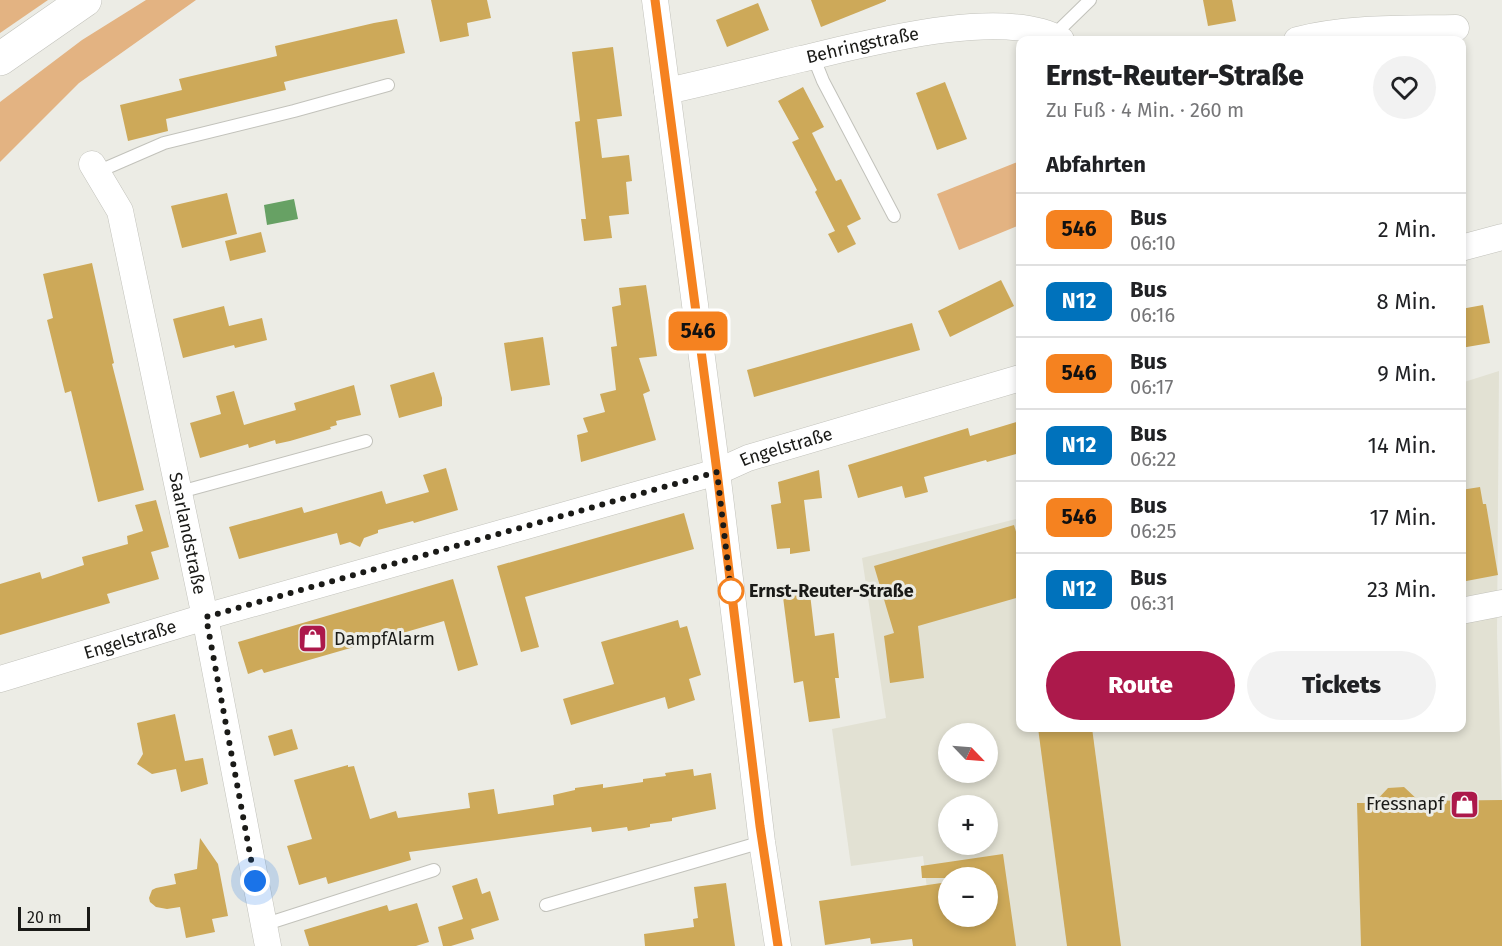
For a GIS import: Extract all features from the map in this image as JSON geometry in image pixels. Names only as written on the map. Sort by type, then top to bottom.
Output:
[{"type":"main road","points":[[0,59],[85,0]]},
{"type":"street","points":[[655,0],[717,472],[762,842],[778,946]]},
{"type":"street","name":"Behringstraße","points":[[667,91],[919,32],[995,27],[1030,30],[1050,36]]},
{"type":"street","points":[[1320,36],[1383,29],[1456,27]]},
{"type":"street","name":"Saarlandstraße","points":[[95,168],[120,211],[206,617],[266,935]]},
{"type":"street","points":[[1466,247],[1502,237]]},
{"type":"street","name":"Engelstraße","points":[[0,679],[206,617],[717,472],[748,458],[1016,379]]},
{"type":"street","points":[[1466,610],[1502,603]]},
{"type":"lane","points":[[1059,36],[1090,0]]},
{"type":"lane","points":[[813,57],[823,81],[894,216]]},
{"type":"lane","points":[[95,168],[164,143],[388,85]]},
{"type":"lane","points":[[180,492],[366,441]]},
{"type":"lane","points":[[546,904],[762,842]]},
{"type":"lane","points":[[266,935],[434,870]]},
{"type":"shaded area","points":[[0,0],[48,0],[0,33]]},
{"type":"shaded area","points":[[146,0],[196,0],[79,83],[0,162],[0,102],[82,40]]},
{"type":"shaded area","points":[[1016,163],[1016,227],[959,250],[937,194]]},
{"type":"shaded area","points":[[294,199],[298,219],[267,225],[264,205]]},
{"type":"shaded area","points":[[1499,371],[1497,633],[1502,808],[1502,946],[934,946],[923,856],[851,866],[832,729],[886,718],[862,558],[1016,519],[1016,732],[1466,732],[1466,381]]},
{"type":"building","points":[[431,0],[487,0],[491,18],[467,23],[469,36],[440,42]]},
{"type":"building","points":[[811,0],[886,0],[886,1],[821,27]]},
{"type":"building","points":[[1203,0],[1232,0],[1236,21],[1208,26]]},
{"type":"building","points":[[758,3],[769,30],[727,47],[716,20]]},
{"type":"building","points":[[397,19],[405,53],[284,82],[286,90],[166,119],[168,131],[128,141],[120,105],[182,90],[179,79],[277,56],[275,46]]},
{"type":"building","points":[[613,47],[622,116],[597,119],[602,158],[629,155],[632,181],[626,182],[629,214],[609,216],[612,238],[584,241],[581,219],[586,219],[575,122],[580,121],[572,52]]},
{"type":"building","points":[[945,82],[967,139],[937,150],[916,93]]},
{"type":"building","points":[[803,87],[824,127],[812,133],[836,181],[841,179],[861,219],[847,226],[856,244],[838,253],[828,234],[835,231],[792,142],[799,139],[778,101]]},
{"type":"building","points":[[227,193],[237,234],[182,248],[171,206]]},
{"type":"building","points":[[261,232],[266,252],[230,261],[225,241]]},
{"type":"building","points":[[92,263],[114,363],[112,364],[144,490],[98,502],[71,391],[65,393],[47,320],[53,318],[43,274]]},
{"type":"building","points":[[1001,280],[1014,306],[950,337],[938,311]]},
{"type":"building","points":[[646,285],[657,356],[639,358],[650,391],[643,394],[656,440],[581,462],[577,435],[588,432],[583,418],[605,412],[600,394],[616,390],[611,347],[617,346],[612,307],[621,305],[619,288]]},
{"type":"building","points":[[1483,305],[1490,343],[1466,347],[1466,308]]},
{"type":"building","points":[[224,306],[229,326],[262,318],[267,340],[235,348],[234,345],[183,358],[173,319]]},
{"type":"building","points":[[912,323],[920,350],[754,397],[747,370]]},
{"type":"building","points":[[543,337],[550,385],[511,391],[504,343]]},
{"type":"building","points":[[434,372],[442,398],[442,406],[399,418],[390,385]]},
{"type":"building","points":[[354,385],[361,415],[336,421],[337,425],[330,427],[331,429],[290,441],[276,444],[275,440],[249,448],[248,444],[200,458],[190,423],[221,414],[216,396],[234,391],[244,425],[296,410],[294,403]]},
{"type":"building","points":[[1016,422],[1016,454],[924,477],[928,492],[905,498],[902,486],[858,498],[848,465],[968,428],[970,436]]},
{"type":"building","points":[[446,468],[458,510],[414,523],[413,521],[378,530],[378,533],[364,538],[360,547],[350,542],[340,545],[337,533],[239,559],[229,527],[302,507],[304,513],[382,491],[386,504],[429,492],[423,475]]},
{"type":"building","points":[[819,470],[822,498],[804,500],[810,551],[790,554],[790,548],[777,549],[771,505],[781,503],[778,482]]},
{"type":"building","points":[[1480,487],[1483,504],[1486,504],[1498,575],[1466,581],[1466,489]]},
{"type":"building","points":[[156,500],[169,547],[151,552],[159,579],[107,594],[110,603],[0,635],[0,584],[40,572],[42,579],[84,565],[82,557],[128,544],[127,536],[143,531],[135,505]]},
{"type":"building","points":[[684,513],[694,549],[525,597],[539,647],[521,652],[497,566]]},
{"type":"building","points":[[1014,525],[1016,532],[1016,598],[918,626],[924,678],[890,683],[884,636],[894,633],[874,566]]},
{"type":"building","points":[[453,579],[478,665],[458,671],[444,621],[264,673],[262,669],[248,674],[238,642]]},
{"type":"building","points":[[810,594],[815,636],[834,633],[839,678],[835,678],[840,718],[809,722],[803,681],[794,683],[783,597]]},
{"type":"building","points":[[678,620],[680,628],[687,626],[701,675],[689,679],[695,700],[668,709],[665,697],[571,725],[563,699],[614,684],[601,642]]},
{"type":"building","points":[[175,714],[185,761],[203,758],[208,784],[181,792],[176,769],[152,774],[137,764],[143,754],[137,723]]},
{"type":"building","points":[[292,729],[298,749],[274,756],[268,736]]},
{"type":"building","points":[[1039,732],[1093,732],[1121,946],[1067,946]]},
{"type":"building","points":[[348,765],[348,767],[354,766],[370,819],[396,811],[398,818],[470,808],[468,793],[494,789],[498,814],[554,805],[553,795],[575,790],[575,788],[603,784],[603,788],[643,782],[643,779],[666,776],[665,773],[693,769],[694,776],[711,773],[716,809],[672,818],[672,821],[650,824],[650,827],[628,831],[627,827],[592,832],[591,827],[409,852],[411,860],[328,884],[326,877],[299,885],[287,846],[312,839],[294,780]]},
{"type":"building","points":[[1404,787],[1419,801],[1502,800],[1502,946],[1361,946],[1357,803],[1374,803],[1388,788]]},
{"type":"building","points":[[200,838],[218,864],[228,916],[212,919],[215,932],[186,938],[180,907],[167,909],[156,907],[149,898],[152,890],[176,884],[174,874],[197,869]]},
{"type":"building","points":[[1003,854],[1016,946],[913,946],[912,939],[871,944],[870,938],[825,945],[819,901],[938,883],[938,927],[998,927],[998,867],[938,867],[938,878],[922,878],[921,866]]},
{"type":"building","points":[[477,878],[482,894],[490,891],[499,920],[471,929],[474,939],[443,946],[438,927],[463,919],[452,886]]},
{"type":"building","points":[[726,883],[735,946],[645,946],[644,934],[694,927],[693,919],[698,918],[694,887]]},
{"type":"building","points":[[417,903],[429,942],[416,946],[309,946],[304,930],[387,905],[389,911]]},
{"type":"bus line","name":"546","points":[[655,0],[717,472],[760,826],[778,946]]},
{"type":"place","name":"Ernst-Reuter-Straße","points":[[731,591]]},
{"type":"place","name":"DampfAlarm","points":[[313,639]]},
{"type":"place","name":"Fressnapf","points":[[1465,804]]},
{"type":"route","points":[[255,881],[206,617],[717,472],[731,591]]}]
